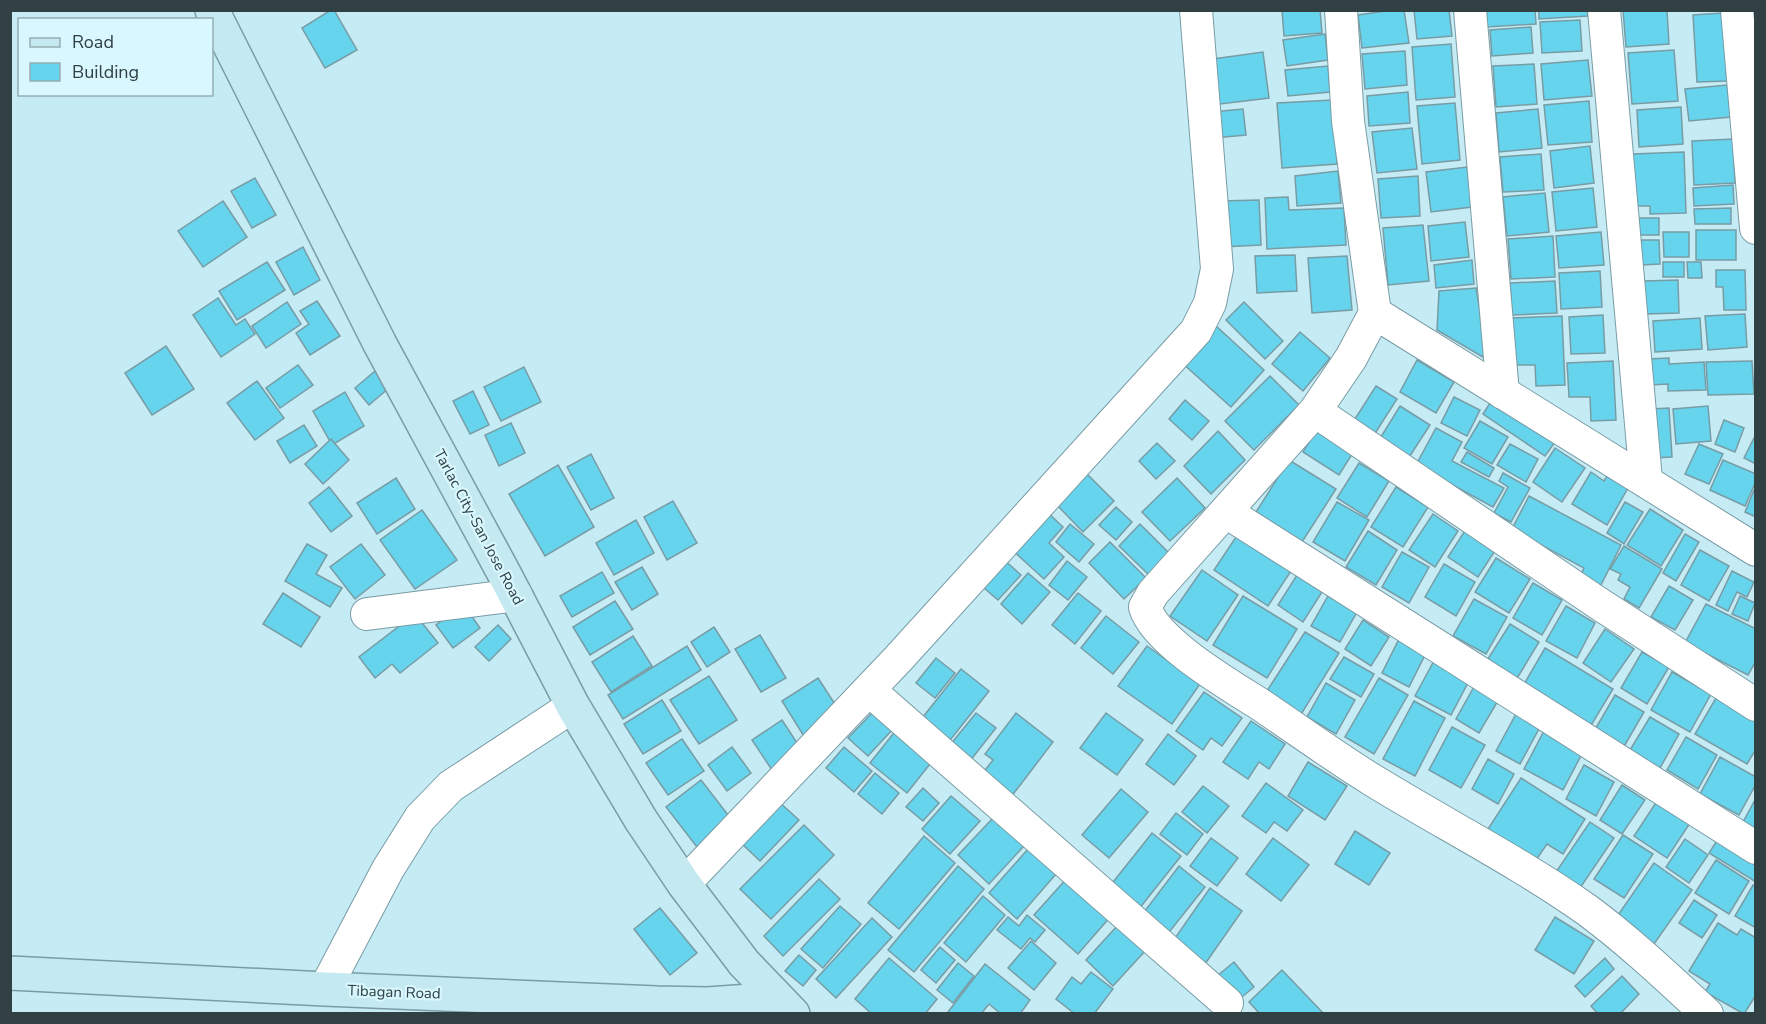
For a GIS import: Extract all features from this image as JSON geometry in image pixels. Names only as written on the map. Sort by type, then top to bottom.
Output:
[{"type":"main road","name":"Tarlac City-San Jose Road","points":[[212,10],[380,344],[516,595],[573,706],[641,820],[684,884],[744,963],[785,1006]]},
{"type":"main road","name":"Tibagan Road","points":[[10,973],[325,989],[785,1006]]},
{"type":"street","points":[[684,884],[869,690],[1196,331],[1210,303],[1217,269],[1196,10]]},
{"type":"street","points":[[1341,10],[1348,121],[1375,313],[1351,358],[1315,411],[1160,585],[1145,607],[1147,614],[1164,636],[1204,667],[1373,780],[1488,847],[1587,910],[1658,969],[1707,1014]]},
{"type":"street","points":[[1470,10],[1503,393]]},
{"type":"street","points":[[1604,10],[1646,480]]},
{"type":"street","points":[[1737,10],[1755,228]]},
{"type":"street","points":[[1375,313],[1755,550]]},
{"type":"street","points":[[1315,411],[1598,603],[1755,705]]},
{"type":"street","points":[[1227,512],[1755,848]]},
{"type":"street","points":[[367,614],[516,595]]},
{"type":"street","points":[[869,690],[1227,1003]]},
{"type":"street","points":[[325,989],[388,868],[420,818],[451,786],[573,706]]},
{"type":"building","points":[[334,10],[357,50],[325,68],[302,28]]},
{"type":"building","points":[[1282,10],[1320,10],[1322,33],[1284,36]]},
{"type":"building","points":[[1404,10],[1409,43],[1362,48],[1358,15]]},
{"type":"building","points":[[1414,10],[1449,10],[1452,36],[1417,39]]},
{"type":"building","points":[[1486,10],[1535,10],[1536,24],[1487,27]]},
{"type":"building","points":[[1539,10],[1587,10],[1588,16],[1539,19]]},
{"type":"building","points":[[1623,10],[1667,10],[1669,44],[1626,47]]},
{"type":"building","points":[[1722,13],[1727,81],[1697,82],[1693,15]]},
{"type":"building","points":[[1580,20],[1582,51],[1542,53],[1540,22]]},
{"type":"building","points":[[1531,27],[1533,53],[1492,56],[1490,30]]},
{"type":"building","points":[[1325,34],[1328,60],[1287,66],[1283,40]]},
{"type":"building","points":[[1451,44],[1455,97],[1416,100],[1412,47]]},
{"type":"building","points":[[1674,50],[1678,101],[1632,104],[1628,53]]},
{"type":"building","points":[[1405,51],[1407,85],[1365,89],[1362,54]]},
{"type":"building","points":[[1263,52],[1269,98],[1212,105],[1206,60]]},
{"type":"building","points":[[1588,60],[1592,96],[1544,100],[1541,64]]},
{"type":"building","points":[[1534,64],[1537,104],[1496,107],[1493,66]]},
{"type":"building","points":[[1328,66],[1330,92],[1288,96],[1285,70]]},
{"type":"building","points":[[1727,85],[1731,117],[1689,121],[1685,89]]},
{"type":"building","points":[[1408,92],[1410,123],[1369,126],[1367,96]]},
{"type":"building","points":[[1333,100],[1337,164],[1282,168],[1277,103]]},
{"type":"building","points":[[1589,101],[1592,142],[1548,145],[1544,105]]},
{"type":"building","points":[[1455,103],[1460,160],[1422,164],[1417,106]]},
{"type":"building","points":[[1681,107],[1683,144],[1639,147],[1637,110]]},
{"type":"building","points":[[1243,109],[1246,135],[1214,138],[1212,112]]},
{"type":"building","points":[[1538,109],[1542,148],[1499,152],[1496,113]]},
{"type":"building","points":[[1412,128],[1417,169],[1377,173],[1372,132]]},
{"type":"building","points":[[1733,139],[1735,183],[1694,185],[1692,141]]},
{"type":"building","points":[[1590,146],[1594,183],[1554,188],[1550,151]]},
{"type":"building","points":[[1684,152],[1686,213],[1650,214],[1650,206],[1634,206],[1633,154]]},
{"type":"building","points":[[1541,154],[1544,190],[1503,192],[1500,157]]},
{"type":"building","points":[[1467,167],[1472,207],[1431,212],[1426,172]]},
{"type":"building","points":[[1338,171],[1341,203],[1297,206],[1295,176]]},
{"type":"building","points":[[1418,176],[1420,216],[1381,218],[1378,179]]},
{"type":"building","points":[[255,178],[276,215],[252,228],[231,191]]},
{"type":"building","points":[[1733,185],[1734,204],[1694,206],[1693,188]]},
{"type":"building","points":[[1593,188],[1597,227],[1556,231],[1552,192]]},
{"type":"building","points":[[1545,193],[1549,232],[1507,236],[1503,197]]},
{"type":"building","points":[[1288,197],[1289,210],[1344,208],[1346,245],[1267,249],[1265,198]]},
{"type":"building","points":[[1259,200],[1261,245],[1222,247],[1220,201]]},
{"type":"building","points":[[223,201],[247,237],[203,267],[178,231]]},
{"type":"building","points":[[1731,208],[1731,224],[1695,224],[1694,209]]},
{"type":"building","points":[[1638,218],[1659,218],[1659,235],[1638,235]]},
{"type":"building","points":[[1465,222],[1469,257],[1431,261],[1428,226]]},
{"type":"building","points":[[1423,225],[1429,281],[1388,285],[1383,228]]},
{"type":"building","points":[[1696,230],[1736,230],[1736,260],[1696,260]]},
{"type":"building","points":[[1601,232],[1604,265],[1559,268],[1556,236]]},
{"type":"building","points":[[1663,232],[1689,232],[1689,257],[1664,257]]},
{"type":"building","points":[[1553,236],[1555,277],[1511,279],[1508,239]]},
{"type":"building","points":[[1641,240],[1659,240],[1660,264],[1641,265]]},
{"type":"building","points":[[303,247],[320,280],[294,295],[276,262]]},
{"type":"building","points":[[1295,255],[1297,291],[1257,293],[1255,256]]},
{"type":"building","points":[[1347,256],[1352,310],[1312,313],[1308,258]]},
{"type":"building","points":[[1472,260],[1474,284],[1436,288],[1434,265]]},
{"type":"building","points":[[267,262],[285,290],[237,320],[219,291]]},
{"type":"building","points":[[1663,262],[1684,262],[1684,277],[1663,277]]},
{"type":"building","points":[[1687,262],[1701,262],[1702,278],[1688,278]]},
{"type":"building","points":[[1716,270],[1745,270],[1746,310],[1724,310],[1723,287],[1716,287]]},
{"type":"building","points":[[1600,271],[1602,307],[1561,309],[1559,273]]},
{"type":"building","points":[[1678,280],[1679,313],[1645,314],[1644,281]]},
{"type":"building","points":[[1555,281],[1557,313],[1512,315],[1510,283]]},
{"type":"building","points":[[1476,288],[1488,360],[1437,330],[1439,291]]},
{"type":"building","points":[[218,298],[236,325],[245,319],[255,334],[221,357],[193,315]]},
{"type":"building","points":[[317,301],[340,336],[310,355],[296,333],[309,324],[300,311]]},
{"type":"building","points":[[287,302],[301,324],[266,348],[252,326]]},
{"type":"building","points":[[1244,302],[1283,341],[1265,359],[1226,320]]},
{"type":"building","points":[[1745,314],[1747,347],[1708,350],[1705,316]]},
{"type":"building","points":[[1603,315],[1605,353],[1571,354],[1569,317]]},
{"type":"building","points":[[1562,316],[1565,385],[1536,386],[1535,365],[1512,365],[1510,318]]},
{"type":"building","points":[[1700,318],[1702,349],[1655,352],[1653,321]]},
{"type":"building","points":[[1215,325],[1264,370],[1231,407],[1181,362]]},
{"type":"building","points":[[1300,332],[1330,358],[1303,391],[1272,364]]},
{"type":"building","points":[[166,346],[194,389],[152,415],[125,373]]},
{"type":"building","points":[[1669,358],[1669,364],[1704,362],[1706,390],[1668,391],[1668,384],[1650,385],[1648,359]]},
{"type":"building","points":[[1417,360],[1454,382],[1436,413],[1400,392]]},
{"type":"building","points":[[1613,361],[1616,420],[1591,421],[1590,397],[1569,397],[1567,363]]},
{"type":"building","points":[[1752,361],[1754,394],[1708,395],[1706,362]]},
{"type":"building","points":[[298,365],[313,385],[280,408],[266,388]]},
{"type":"building","points":[[524,367],[541,402],[501,421],[484,387]]},
{"type":"building","points":[[375,371],[389,388],[369,405],[355,388]]},
{"type":"building","points":[[1270,376],[1299,405],[1254,450],[1225,421]]},
{"type":"building","points":[[257,381],[284,418],[255,440],[227,403]]},
{"type":"building","points":[[1376,386],[1397,399],[1374,435],[1353,422]]},
{"type":"building","points":[[473,391],[489,425],[470,434],[453,401]]},
{"type":"building","points":[[345,392],[364,426],[332,445],[313,411]]},
{"type":"building","points":[[1495,395],[1558,438],[1545,456],[1483,414]]},
{"type":"building","points":[[1454,397],[1480,410],[1467,436],[1441,423]]},
{"type":"building","points":[[1185,400],[1209,421],[1192,440],[1169,419]]},
{"type":"building","points":[[1400,406],[1430,425],[1408,459],[1379,440]]},
{"type":"building","points":[[1708,406],[1711,441],[1676,444],[1673,409]]},
{"type":"building","points":[[1669,408],[1672,457],[1654,458],[1651,409]]},
{"type":"building","points":[[1724,420],[1744,428],[1735,452],[1715,444]]},
{"type":"building","points":[[1480,421],[1508,437],[1492,464],[1464,448]]},
{"type":"building","points":[[511,423],[525,453],[499,466],[485,435]]},
{"type":"building","points":[[304,425],[317,446],[290,463],[277,441]]},
{"type":"building","points":[[1318,427],[1354,451],[1339,475],[1303,452]]},
{"type":"building","points":[[1436,428],[1462,442],[1452,461],[1504,488],[1493,507],[1416,465]]},
{"type":"building","points":[[1218,431],[1245,460],[1211,494],[1184,466]]},
{"type":"building","points":[[1756,436],[1756,464],[1744,458]]},
{"type":"building","points":[[331,439],[349,460],[323,484],[305,464]]},
{"type":"building","points":[[1157,443],[1175,461],[1156,479],[1139,461]]},
{"type":"building","points":[[1510,444],[1538,459],[1526,482],[1497,465]]},
{"type":"building","points":[[1699,444],[1723,454],[1709,484],[1685,474]]},
{"type":"building","points":[[1555,448],[1585,468],[1562,502],[1533,482]]},
{"type":"building","points":[[1467,452],[1494,468],[1489,477],[1461,462]]},
{"type":"building","points":[[591,454],[614,498],[591,510],[567,467]]},
{"type":"building","points":[[1289,460],[1336,489],[1302,542],[1256,512]]},
{"type":"building","points":[[1723,460],[1756,474],[1756,481],[1745,506],[1710,490]]},
{"type":"building","points":[[1359,463],[1389,481],[1367,517],[1337,498]]},
{"type":"building","points":[[558,465],[594,527],[545,556],[509,494]]},
{"type":"building","points":[[1085,472],[1114,501],[1083,532],[1055,503]]},
{"type":"building","points":[[1591,472],[1604,481],[1607,476],[1628,488],[1607,525],[1572,504]]},
{"type":"building","points":[[1503,473],[1530,488],[1511,522],[1494,513],[1508,487],[1499,481]]},
{"type":"building","points":[[396,478],[415,509],[377,534],[357,503]]},
{"type":"building","points":[[1177,478],[1205,508],[1170,541],[1142,512]]},
{"type":"building","points":[[329,487],[352,516],[331,532],[309,503]]},
{"type":"building","points":[[1396,487],[1428,507],[1403,547],[1371,527]]},
{"type":"building","points":[[1756,490],[1756,517],[1745,512]]},
{"type":"building","points":[[1529,496],[1621,545],[1600,587],[1580,576],[1584,568],[1512,529]]},
{"type":"building","points":[[673,501],[697,543],[667,560],[644,517]]},
{"type":"building","points":[[1337,502],[1369,520],[1345,561],[1313,542]]},
{"type":"building","points":[[1625,502],[1643,512],[1624,544],[1607,533]]},
{"type":"building","points":[[1116,507],[1132,522],[1116,540],[1099,525]]},
{"type":"building","points":[[1044,509],[1063,527],[1049,543],[1064,557],[1044,579],[1010,548]]},
{"type":"building","points":[[1650,509],[1683,530],[1661,566],[1627,545]]},
{"type":"building","points":[[422,510],[457,560],[415,589],[380,540]]},
{"type":"building","points":[[1433,514],[1458,531],[1435,567],[1409,550]]},
{"type":"building","points":[[636,520],[654,553],[614,575],[596,543]]},
{"type":"building","points":[[1070,524],[1094,544],[1079,562],[1056,542]]},
{"type":"building","points":[[1140,524],[1172,556],[1151,577],[1119,546]]},
{"type":"building","points":[[1468,526],[1498,546],[1478,577],[1448,557]]},
{"type":"building","points":[[1240,531],[1293,568],[1268,606],[1214,570]]},
{"type":"building","points":[[1368,531],[1397,550],[1376,585],[1346,567]]},
{"type":"building","points":[[1685,534],[1699,542],[1676,581],[1663,573]]},
{"type":"building","points":[[1110,542],[1146,578],[1124,599],[1089,563]]},
{"type":"building","points":[[307,544],[327,555],[316,574],[342,588],[330,607],[285,581]]},
{"type":"building","points":[[361,544],[385,575],[355,599],[330,567]]},
{"type":"building","points":[[1624,546],[1662,569],[1639,608],[1624,599],[1630,587],[1618,580],[1621,574],[1610,569]]},
{"type":"building","points":[[1700,550],[1729,566],[1709,601],[1681,585]]},
{"type":"building","points":[[1402,552],[1429,567],[1409,603],[1382,587]]},
{"type":"building","points":[[1002,558],[1021,575],[998,600],[978,583]]},
{"type":"building","points":[[1496,558],[1530,579],[1509,613],[1475,592]]},
{"type":"building","points":[[1067,561],[1087,577],[1068,600],[1049,585]]},
{"type":"building","points":[[1444,564],[1475,582],[1456,616],[1425,597]]},
{"type":"building","points":[[642,567],[658,594],[632,610],[615,582]]},
{"type":"building","points":[[1202,570],[1238,595],[1207,641],[1170,616]]},
{"type":"building","points":[[1732,571],[1754,582],[1747,597],[1737,592],[1728,611],[1716,605]]},
{"type":"building","points":[[602,572],[614,593],[572,617],[560,596]]},
{"type":"building","points":[[1028,573],[1050,592],[1022,624],[1001,604]]},
{"type":"building","points":[[1297,575],[1322,592],[1303,622],[1278,605]]},
{"type":"building","points":[[1533,583],[1562,600],[1542,635],[1513,618]]},
{"type":"building","points":[[1669,586],[1693,600],[1675,630],[1651,617]]},
{"type":"building","points":[[283,593],[320,617],[301,647],[263,624]]},
{"type":"building","points":[[1078,593],[1101,611],[1075,644],[1052,625]]},
{"type":"building","points":[[1243,596],[1297,629],[1267,678],[1213,645]]},
{"type":"building","points":[[1328,596],[1357,612],[1340,642],[1311,626]]},
{"type":"building","points":[[1740,596],[1755,603],[1748,621],[1732,614]]},
{"type":"building","points":[[1474,599],[1507,617],[1486,654],[1453,636]]},
{"type":"building","points":[[615,601],[633,629],[590,655],[573,627]]},
{"type":"building","points":[[1706,604],[1756,629],[1756,661],[1748,675],[1685,643]]},
{"type":"building","points":[[464,605],[480,628],[453,648],[436,625]]},
{"type":"building","points":[[1566,606],[1595,623],[1577,658],[1546,641]]},
{"type":"building","points":[[415,614],[438,643],[400,673],[392,664],[375,678],[359,657]]},
{"type":"building","points":[[1106,616],[1139,642],[1113,674],[1081,648]]},
{"type":"building","points":[[1363,620],[1389,637],[1371,666],[1345,649]]},
{"type":"building","points":[[1510,624],[1539,642],[1516,680],[1486,662]]},
{"type":"building","points":[[498,625],[511,639],[489,661],[475,647]]},
{"type":"building","points":[[714,627],[730,652],[707,667],[691,642]]},
{"type":"building","points":[[1605,629],[1634,649],[1611,682],[1583,663]]},
{"type":"building","points":[[1305,632],[1339,653],[1300,716],[1265,694]]},
{"type":"building","points":[[760,635],[786,678],[761,692],[735,649]]},
{"type":"building","points":[[633,636],[652,666],[611,692],[592,662]]},
{"type":"building","points":[[1399,639],[1426,653],[1409,687],[1382,673]]},
{"type":"building","points":[[687,646],[701,670],[623,719],[608,695]]},
{"type":"building","points":[[1147,646],[1200,684],[1172,724],[1118,686]]},
{"type":"building","points":[[1545,648],[1613,689],[1590,727],[1523,686]]},
{"type":"building","points":[[1642,652],[1669,667],[1647,704],[1621,688]]},
{"type":"building","points":[[1344,657],[1374,674],[1361,697],[1330,679]]},
{"type":"building","points":[[936,658],[955,673],[935,698],[916,683]]},
{"type":"building","points":[[1435,659],[1470,679],[1451,715],[1415,696]]},
{"type":"building","points":[[961,669],[989,691],[947,744],[919,722]]},
{"type":"building","points":[[1672,672],[1711,694],[1690,732],[1651,710]]},
{"type":"building","points":[[709,676],[737,720],[699,744],[670,700]]},
{"type":"building","points":[[818,678],[842,715],[805,738],[782,701]]},
{"type":"building","points":[[1379,678],[1408,695],[1374,754],[1345,737]]},
{"type":"building","points":[[1326,683],[1355,700],[1336,734],[1307,717]]},
{"type":"building","points":[[1475,685],[1499,699],[1479,733],[1456,719]]},
{"type":"building","points":[[1204,692],[1242,718],[1222,746],[1211,738],[1203,750],[1176,731]]},
{"type":"building","points":[[1615,695],[1644,712],[1622,750],[1593,733]]},
{"type":"building","points":[[1716,698],[1756,721],[1756,749],[1747,764],[1695,734]]},
{"type":"building","points":[[662,700],[681,731],[643,754],[624,724]]},
{"type":"building","points":[[1414,701],[1445,718],[1415,776],[1383,759]]},
{"type":"building","points":[[874,711],[893,729],[868,756],[848,738]]},
{"type":"building","points":[[976,713],[996,728],[966,766],[946,750]]},
{"type":"building","points":[[1016,713],[1053,742],[1011,797],[982,774],[993,760],[985,754]]},
{"type":"building","points":[[1106,713],[1143,740],[1117,775],[1080,748]]},
{"type":"building","points":[[1516,714],[1540,727],[1520,764],[1496,751]]},
{"type":"building","points":[[1650,717],[1679,734],[1660,768],[1630,750]]},
{"type":"building","points":[[782,720],[801,749],[772,770],[752,740]]},
{"type":"building","points":[[1251,721],[1285,744],[1269,769],[1259,762],[1248,779],[1223,762]]},
{"type":"building","points":[[1452,727],[1485,745],[1461,788],[1429,770]]},
{"type":"building","points":[[1546,727],[1585,748],[1563,790],[1524,769]]},
{"type":"building","points":[[897,729],[934,759],[907,793],[870,763]]},
{"type":"building","points":[[1168,734],[1196,756],[1174,785],[1146,764]]},
{"type":"building","points":[[1686,737],[1717,755],[1698,789],[1667,770]]},
{"type":"building","points":[[682,739],[704,771],[668,795],[646,763]]},
{"type":"building","points":[[732,747],[751,773],[727,791],[708,765]]},
{"type":"building","points":[[844,747],[872,771],[854,792],[826,768]]},
{"type":"building","points":[[1720,757],[1756,777],[1756,784],[1739,815],[1700,794]]},
{"type":"building","points":[[1488,759],[1514,774],[1498,804],[1472,789]]},
{"type":"building","points":[[1308,762],[1347,786],[1325,820],[1288,796]]},
{"type":"building","points":[[1584,765],[1614,782],[1596,816],[1566,799]]},
{"type":"building","points":[[875,773],[899,793],[882,814],[858,794]]},
{"type":"building","points":[[1521,778],[1585,819],[1563,854],[1547,844],[1536,860],[1488,829]]},
{"type":"building","points":[[701,780],[732,820],[697,847],[666,807]]},
{"type":"building","points":[[1266,783],[1303,810],[1287,831],[1274,822],[1266,833],[1242,816]]},
{"type":"building","points":[[1622,785],[1645,800],[1622,834],[1600,820]]},
{"type":"building","points":[[1203,786],[1229,806],[1207,833],[1182,812]]},
{"type":"building","points":[[923,788],[939,803],[923,821],[906,807]]},
{"type":"building","points":[[1121,789],[1148,812],[1109,858],[1082,835]]},
{"type":"building","points":[[951,796],[980,821],[950,854],[922,829]]},
{"type":"building","points":[[1659,798],[1692,820],[1667,858],[1634,836]]},
{"type":"building","points":[[1756,798],[1756,829],[1743,822]]},
{"type":"building","points":[[778,801],[799,820],[760,861],[740,842]]},
{"type":"building","points":[[1176,813],[1203,834],[1187,855],[1160,834]]},
{"type":"building","points":[[993,818],[1024,846],[989,884],[958,855]]},
{"type":"building","points":[[1590,822],[1614,838],[1580,888],[1556,872]]},
{"type":"building","points":[[804,825],[834,855],[771,919],[740,889]]},
{"type":"building","points":[[1355,831],[1390,853],[1369,885],[1335,864]]},
{"type":"building","points":[[1152,833],[1181,856],[1139,909],[1110,886]]},
{"type":"building","points":[[1623,835],[1653,854],[1624,898],[1594,879]]},
{"type":"building","points":[[924,836],[955,863],[899,929],[868,903]]},
{"type":"building","points":[[1720,836],[1756,858],[1756,882],[1709,853]]},
{"type":"building","points":[[1211,838],[1238,858],[1217,886],[1190,866]]},
{"type":"building","points":[[1273,838],[1309,865],[1281,901],[1246,874]]},
{"type":"building","points":[[1685,839],[1708,855],[1689,883],[1666,867]]},
{"type":"building","points":[[1028,849],[1056,874],[1017,919],[989,893]]},
{"type":"building","points":[[1716,860],[1749,881],[1729,914],[1695,893]]},
{"type":"building","points":[[1654,863],[1692,890],[1654,944],[1616,918]]},
{"type":"building","points":[[958,866],[984,889],[914,972],[888,950]]},
{"type":"building","points":[[1179,866],[1205,887],[1166,936],[1141,916]]},
{"type":"building","points":[[1068,877],[1111,916],[1078,954],[1034,915]]},
{"type":"building","points":[[819,879],[840,899],[783,956],[764,936]]},
{"type":"building","points":[[1753,885],[1756,887],[1756,928],[1735,916]]},
{"type":"building","points":[[1210,888],[1242,911],[1205,964],[1173,941]]},
{"type":"building","points":[[983,896],[1005,915],[966,962],[944,943]]},
{"type":"building","points":[[1694,900],[1717,915],[1702,938],[1679,923]]},
{"type":"building","points":[[840,906],[861,924],[823,968],[801,949]]},
{"type":"building","points":[[660,908],[697,953],[670,975],[634,929]]},
{"type":"building","points":[[1027,915],[1045,930],[1035,942],[1030,938],[1021,949],[997,930],[1008,917],[1019,926]]},
{"type":"building","points":[[1555,917],[1594,941],[1574,974],[1535,950]]},
{"type":"building","points":[[872,918],[892,937],[836,998],[816,979]]},
{"type":"building","points":[[1718,923],[1737,935],[1741,929],[1756,938],[1756,995],[1744,1014],[1705,992],[1710,984],[1689,971]]},
{"type":"building","points":[[1118,925],[1146,950],[1113,986],[1086,960]]},
{"type":"building","points":[[1031,941],[1056,963],[1034,990],[1008,968]]},
{"type":"building","points":[[940,947],[955,960],[936,983],[921,970]]},
{"type":"building","points":[[799,955],[816,970],[803,986],[785,971]]},
{"type":"building","points":[[889,958],[937,999],[925,1014],[872,1014],[855,999]]},
{"type":"building","points":[[1605,958],[1614,969],[1585,997],[1575,986]]},
{"type":"building","points":[[1234,962],[1254,987],[1237,1001],[1217,976]]},
{"type":"building","points":[[958,963],[974,976],[953,1003],[937,990]]},
{"type":"building","points":[[985,964],[1030,1000],[1020,1014],[1001,1014],[989,1004],[981,1014],[950,1014],[948,1012]]},
{"type":"building","points":[[1282,970],[1324,1014],[1260,1014],[1249,1002]]},
{"type":"building","points":[[1091,972],[1113,989],[1094,1014],[1075,1014],[1056,999],[1072,977],[1081,984]]},
{"type":"building","points":[[1622,976],[1639,994],[1620,1014],[1598,1014],[1591,1006]]}]
